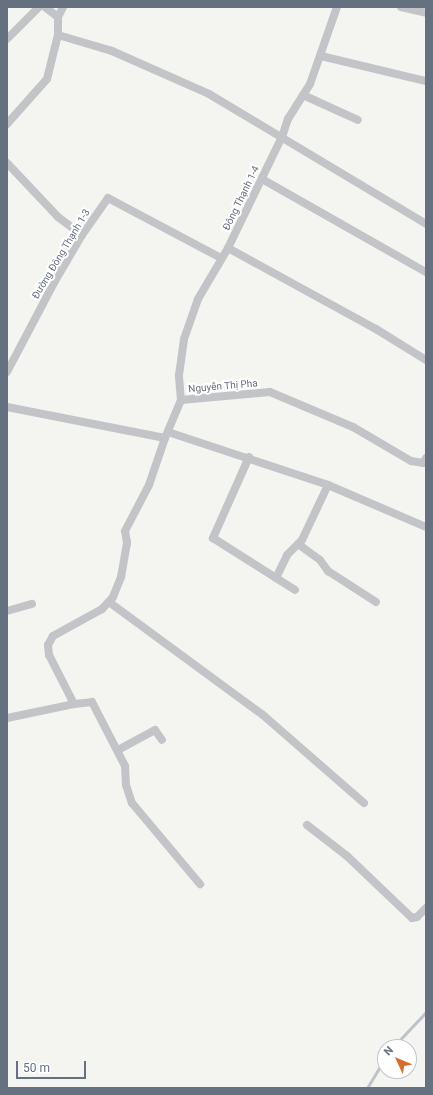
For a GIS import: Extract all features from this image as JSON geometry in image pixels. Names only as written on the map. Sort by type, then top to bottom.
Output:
[{"type":"street","points":[[7,39],[39,7]]},
{"type":"street","points":[[45,7],[58,17]]},
{"type":"street","points":[[7,124],[47,78],[58,35],[58,17],[64,7]]},
{"type":"street","name":"Đông Thạnh 1-4","points":[[180,400],[179,375],[184,339],[198,299],[228,248],[282,137],[288,119],[303,96],[321,56],[337,7]]},
{"type":"street","points":[[401,7],[426,13]]},
{"type":"street","points":[[58,35],[112,51],[209,94],[426,224]]},
{"type":"street","points":[[321,56],[426,80]]},
{"type":"street","points":[[303,96],[358,120]]},
{"type":"street","points":[[7,163],[58,217],[82,235]]},
{"type":"street","points":[[262,179],[426,272]]},
{"type":"street","name":"Đường Đông Thạnh 1-3","points":[[7,372],[82,235],[108,198],[221,258]]},
{"type":"street","points":[[228,248],[376,329],[426,360]]},
{"type":"street","name":"Nguyễn Thị Pha","points":[[167,435],[180,400],[192,397],[221,398],[270,392],[353,427],[411,461],[425,462]]},
{"type":"street","points":[[7,407],[167,435],[249,457],[328,485],[426,527]]},
{"type":"street","points":[[74,704],[49,655],[48,645],[53,636],[102,609],[109,602],[121,577],[127,542],[125,530],[150,485],[167,435]]},
{"type":"street","points":[[249,457],[213,538],[295,590]]},
{"type":"street","points":[[276,578],[287,555],[298,544],[328,485]]},
{"type":"street","points":[[298,544],[320,560],[328,571],[376,602]]},
{"type":"street","points":[[109,602],[263,715],[364,803]]},
{"type":"street","points":[[7,611],[32,604]]},
{"type":"street","points":[[7,718],[74,704],[92,702],[125,766],[126,785],[132,803],[200,884]]},
{"type":"street","points":[[118,750],[155,730],[162,740]]},
{"type":"street","points":[[307,825],[347,856],[412,918],[417,917],[426,908]]},
{"type":"waterway","points":[[401,1039],[426,1012]]},
{"type":"waterway","points":[[367,1088],[377,1071]]}]
